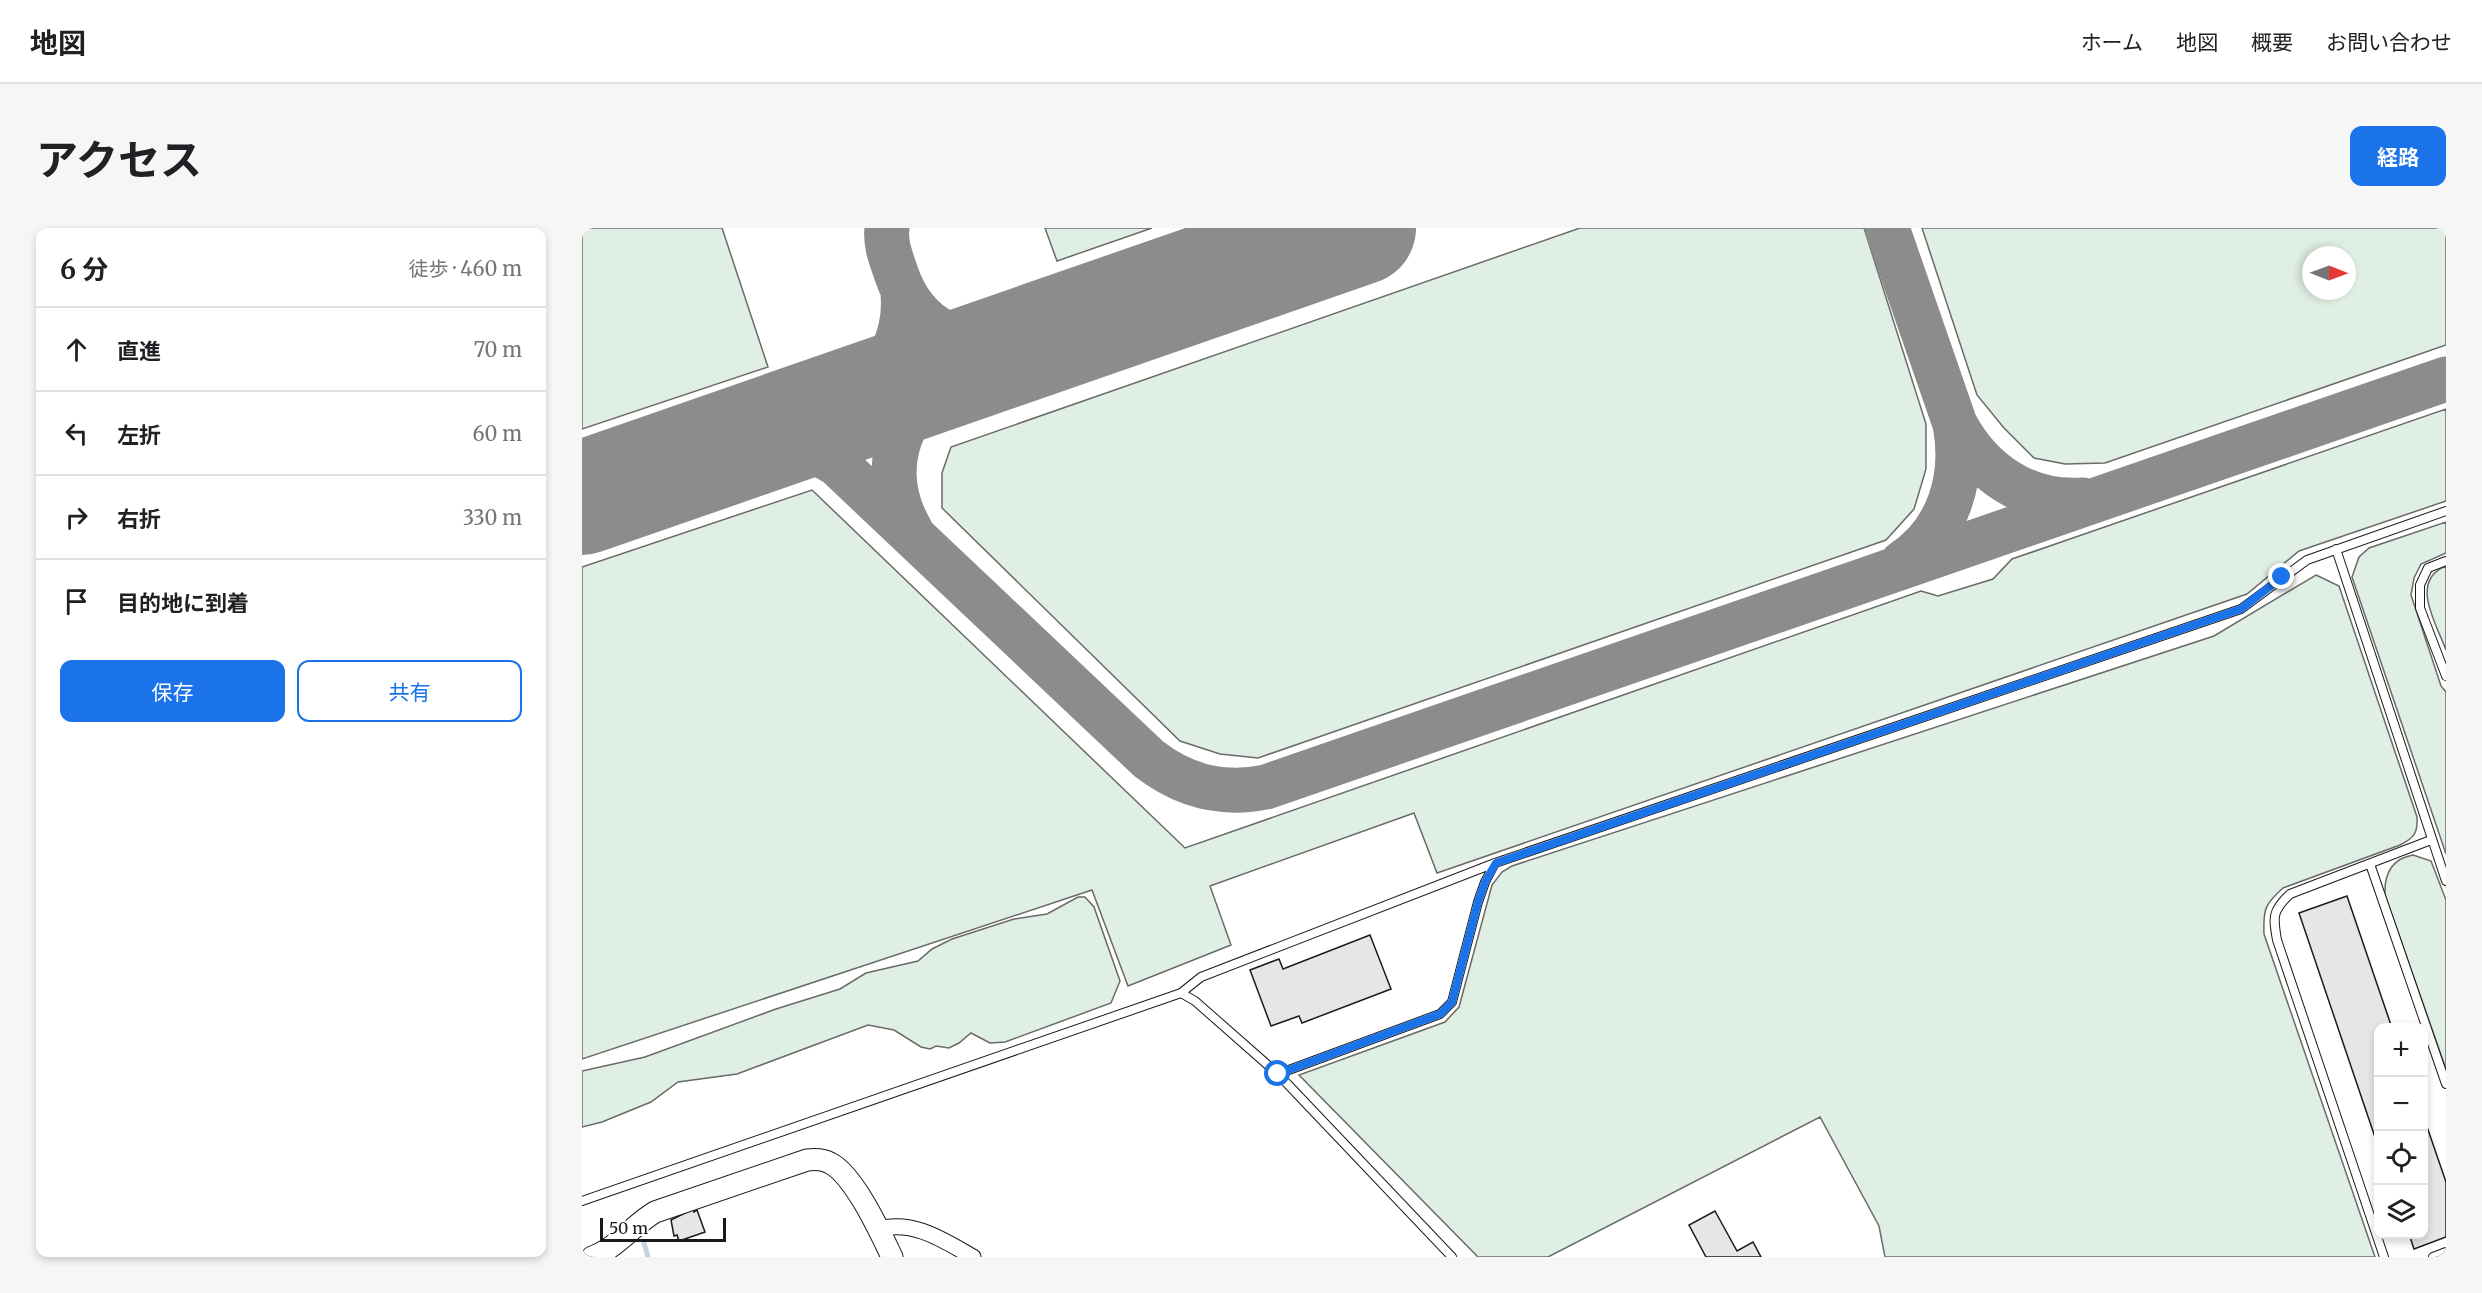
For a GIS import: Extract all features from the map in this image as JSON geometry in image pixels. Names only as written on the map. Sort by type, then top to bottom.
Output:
[{"type":"street","points":[[592,1257],[610,1248],[644,1218],[655,1212],[807,1160],[817,1159],[828,1161],[845,1174],[879,1229],[892,1257]]},
{"type":"street","points":[[879,1229],[904,1225],[973,1257]]},
{"type":"lane","points":[[582,1201],[1181,993],[1201,977],[1496,863],[2241,609],[2307,560],[2446,511]]},
{"type":"lane","points":[[2336,549],[2446,881]]},
{"type":"lane","points":[[2446,561],[2428,568],[2420,585],[2420,608],[2446,676]]},
{"type":"lane","points":[[2384,1257],[2277,940],[2273,919],[2278,905],[2290,894],[2431,840]]},
{"type":"lane","points":[[1278,1074],[1440,1014],[1452,1002],[1478,902],[1485,882],[1496,863]]},
{"type":"lane","points":[[2370,864],[2446,1084]]},
{"type":"lane","points":[[1181,993],[1195,1001],[1278,1074],[1452,1257]]},
{"type":"lane","points":[[2433,1257],[2446,1252]]},
{"type":"green space","points":[[582,228],[722,228],[768,367],[582,429]]},
{"type":"green space","points":[[1045,228],[1152,228],[1057,261]]},
{"type":"green space","points":[[1580,228],[1864,228],[1926,424],[1926,469],[1914,509],[1886,540],[1258,758],[1220,754],[1180,741],[942,508],[942,473],[951,447]]},
{"type":"green space","points":[[1922,228],[2446,228],[2446,345],[2105,463],[2065,464],[2034,458],[2004,428],[1977,395]]},
{"type":"green space","points":[[2446,409],[2446,501],[2299,551],[2247,594],[1437,873],[1414,813],[1210,886],[1231,945],[1128,986],[1092,890],[582,1059],[582,567],[812,490],[1185,848],[1921,591],[1938,596],[1993,579],[2012,559]]},
{"type":"green space","points":[[2446,522],[2446,553],[2421,564],[2414,578],[2411,595],[2441,686],[2446,692],[2446,854],[2352,577],[2359,557],[2369,548]]},
{"type":"green space","points":[[2446,566],[2446,650],[2428,604],[2427,592],[2429,582],[2435,573]]},
{"type":"green space","points":[[2316,575],[2339,586],[2417,817],[2417,827],[2412,837],[2400,845],[2283,888],[2272,898],[2266,908],[2264,934],[2375,1257],[1885,1257],[1879,1226],[1820,1117],[1548,1257],[1478,1257],[1299,1075],[1445,1022],[1459,1007],[1492,885],[1502,872],[1512,866],[2214,636]]},
{"type":"green space","points":[[2413,855],[2431,861],[2446,900],[2446,1069],[2385,895],[2386,880],[2390,869],[2399,860]]},
{"type":"green space","points":[[1078,897],[1085,897],[1094,907],[1120,981],[1111,1003],[1005,1042],[990,1043],[971,1033],[949,1048],[921,1047],[894,1030],[868,1025],[737,1074],[678,1082],[651,1102],[602,1122],[582,1127],[582,1071],[645,1057],[776,1009],[840,989],[866,973],[918,961],[932,949],[952,939],[1014,919],[1047,914]]},
{"type":"building","points":[[2347,896],[2390,1023],[2374,1023],[2374,1134],[2299,913]]},
{"type":"building","points":[[1370,935],[1391,989],[1302,1023],[1299,1016],[1271,1026],[1250,970],[1279,959],[1283,969]]},
{"type":"building","points":[[2428,1130],[2446,1182],[2446,1237],[2414,1249],[2411,1239],[2428,1239]]},
{"type":"building","points":[[693,1209],[694,1212],[697,1210],[705,1232],[679,1241],[677,1235],[674,1236],[671,1220]]},
{"type":"building","points":[[1715,1211],[1737,1251],[1753,1242],[1761,1257],[1706,1257],[1689,1225]]},
{"type":"waterway","points":[[644,1243],[648,1257]]},
{"type":"taxiway","points":[[887,228],[889,251],[896,273],[916,310],[929,323],[961,339],[980,343],[1021,345]]},
{"type":"taxiway","points":[[1303,247],[1323,228]]},
{"type":"taxiway","points":[[1887,228],[1955,424],[1958,444],[1955,484],[1942,520],[1932,536],[1902,563]]},
{"type":"taxiway","points":[[853,404],[875,380],[892,354],[901,325],[903,293]]},
{"type":"taxiway","points":[[911,531],[901,509],[895,487],[894,467],[897,447],[904,427],[915,408],[943,372]]},
{"type":"taxiway","points":[[747,441],[771,441],[794,445],[837,464],[1149,759],[1190,782],[1234,790],[1266,787],[2446,379]]},
{"type":"taxiway","points":[[1955,424],[1978,457],[2008,482],[2043,497],[2083,500]]},
{"type":"runway","points":[[582,498],[1359,228]]},
{"type":"route","points":[[1278,1074],[1440,1014],[1452,1002],[1478,902],[1485,882],[1496,863],[2241,609],[2282,577]]}]
